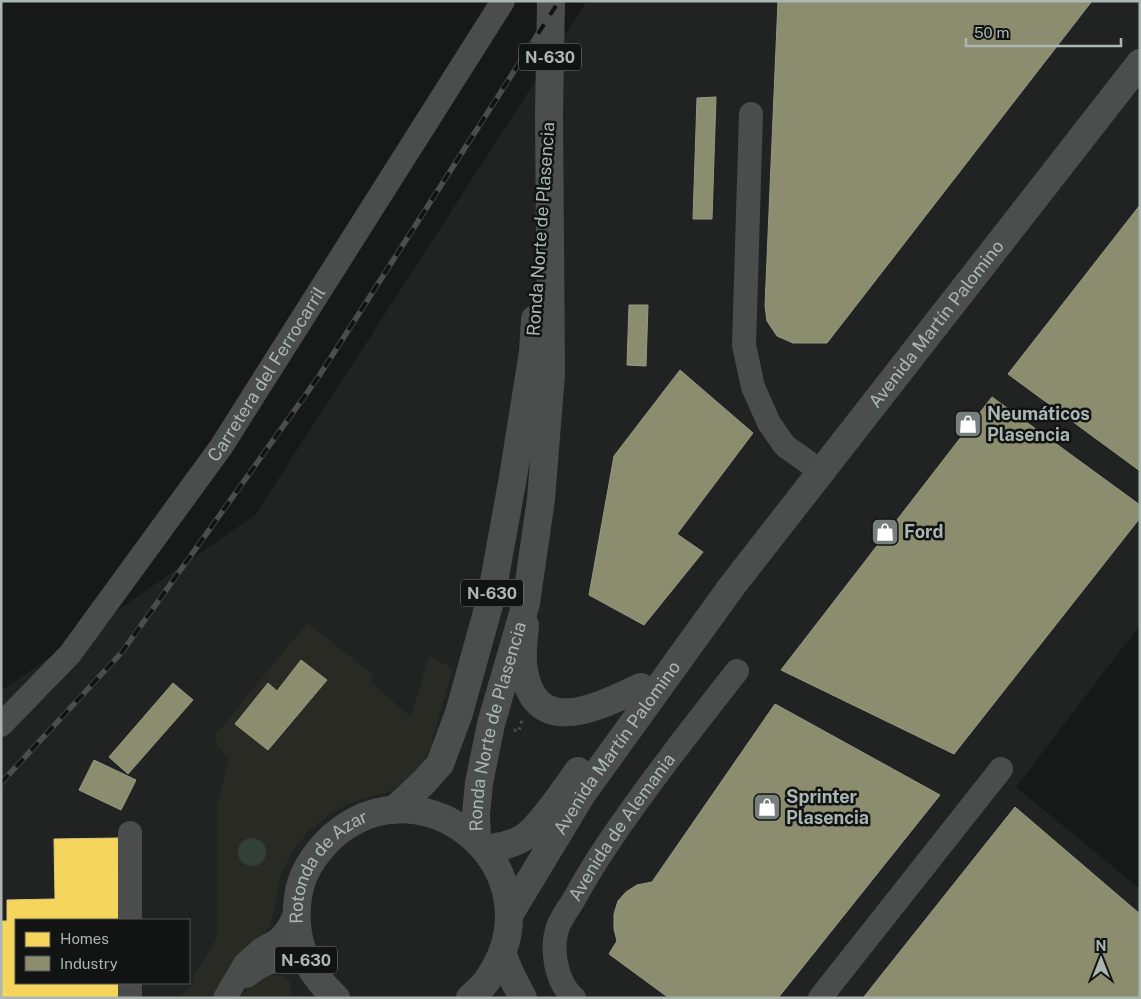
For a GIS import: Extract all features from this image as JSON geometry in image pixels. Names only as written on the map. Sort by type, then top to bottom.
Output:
[{"type":"main road","name":"N-630","points":[[549,113],[551,1]]},
{"type":"main road","name":"Avenida Martín Palomino","points":[[509,915],[582,794],[732,586],[1140,63]]},
{"type":"main road","name":"Ronda Norte de Plasencia","points":[[481,845],[476,814],[479,783],[491,724],[526,603],[541,499],[551,374],[549,113]]},
{"type":"main road","name":"Ronda Norte de Plasencia","points":[[394,810],[440,764],[459,713],[491,598],[513,477],[532,352],[549,113]]},
{"type":"main road","name":"Avenida Martín Palomino","points":[[481,845],[504,847],[524,837],[538,824],[641,687],[732,586]]},
{"type":"main road","points":[[526,603],[523,662],[526,681],[536,699],[546,709],[565,713],[587,709],[611,701],[641,687]]},
{"type":"main road","name":"Rotonda de Azar","points":[[321,986],[301,948],[297,930],[298,894],[304,875],[313,858],[325,843],[340,830],[356,820],[394,810],[416,811],[438,816],[459,826],[481,845],[498,869],[506,892],[509,915],[508,934],[502,953],[488,980],[470,998]]},
{"type":"main road","points":[[502,953],[523,998]]},
{"type":"street","name":"Carretera del Ferrocarril","points":[[1,725],[70,654],[221,447],[503,1]]},
{"type":"street","points":[[750,114],[744,345],[753,387],[769,423],[785,446],[822,472]]},
{"type":"street","name":"Avenida de Alemania","points":[[574,998],[567,992],[559,972],[555,954],[555,941],[559,924],[595,862],[641,795],[736,671]]},
{"type":"street","points":[[820,998],[1001,769]]},
{"type":"street","points":[[130,833],[130,919]]},
{"type":"street","points":[[226,994],[245,964],[262,949],[278,940],[287,930],[296,912]]},
{"type":"street","points":[[226,994],[254,969],[271,961],[293,959],[321,986]]},
{"type":"street","points":[[130,984],[130,998]]},
{"type":"shaded area","points":[[587,1],[1140,1],[1140,625],[1016,787],[1140,889],[1140,998],[1,998],[1,691],[255,515]]},
{"type":"shaded area","points":[[307,623],[374,675],[371,682],[411,717],[429,656],[453,668],[429,752],[417,772],[400,785],[386,793],[343,806],[323,819],[307,833],[292,853],[281,874],[271,924],[262,937],[226,973],[211,998],[176,998],[192,985],[195,974],[217,937],[217,805],[229,759],[217,746],[216,734]]},
{"type":"shaded area","points":[[252,838],[262,842],[266,852],[262,862],[252,866],[242,862],[238,852],[242,842]]},
{"type":"shaded area","points":[[273,975],[283,976],[290,981],[292,998],[241,998],[247,988],[254,982]]},
{"type":"building: Homes","points":[[118,838],[119,919],[15,919],[15,984],[120,984],[120,998],[1,998],[1,921],[7,921],[7,900],[55,899],[54,839]]},
{"type":"building: Industry","points":[[778,1],[1092,1],[827,343],[793,343],[777,336],[767,321],[765,306]]},
{"type":"building: Industry","points":[[716,97],[712,219],[693,219],[697,98]]},
{"type":"building: Industry","points":[[1140,205],[1140,471],[1008,374]]},
{"type":"building: Industry","points":[[629,305],[648,305],[646,366],[627,365]]},
{"type":"building: Industry","points":[[680,370],[753,433],[677,534],[703,552],[644,625],[589,595],[614,456]]},
{"type":"building: Industry","points":[[992,397],[1140,505],[1140,518],[954,754],[781,670]]},
{"type":"building: Industry","points":[[301,660],[327,680],[268,750],[235,724],[268,683],[277,691]]},
{"type":"building: Industry","points":[[173,683],[193,700],[128,774],[109,757]]},
{"type":"building: Industry","points":[[775,704],[940,795],[778,998],[669,998],[609,954],[617,941],[614,929],[614,914],[618,901],[626,892],[637,885],[652,882]]},
{"type":"building: Industry","points":[[94,760],[136,780],[121,810],[79,790]]},
{"type":"building: Industry","points":[[1015,807],[1140,914],[1140,998],[863,998]]},
{"type":"railway","points":[[1,783],[122,652],[319,376],[559,1]]},
{"type":"place","name":"Neumáticos Plasencia","points":[[968,424]]},
{"type":"place","name":"Ford","points":[[885,532]]},
{"type":"place","name":"Sprinter Plasencia","points":[[767,807]]}]
